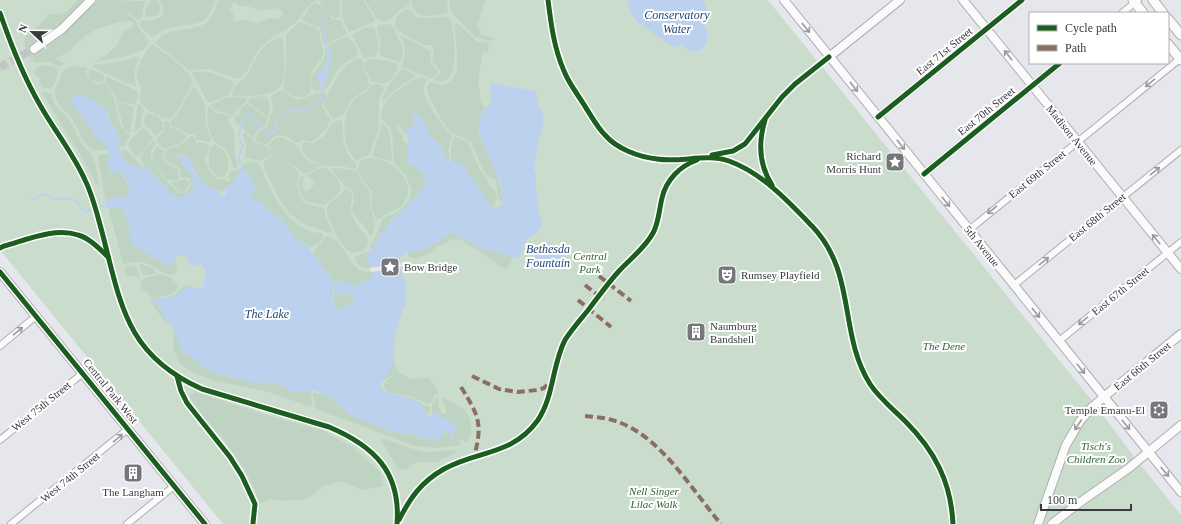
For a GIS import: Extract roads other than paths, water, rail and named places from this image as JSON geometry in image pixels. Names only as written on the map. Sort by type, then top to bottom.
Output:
[{"type":"main road","points":[[34,50],[62,29],[91,0]]},
{"type":"main road","name":"5th Avenue","points":[[784,0],[968,230],[1181,492]]},
{"type":"main road","points":[[829,57],[900,0]]},
{"type":"main road","name":"Madison Avenue","points":[[963,0],[1181,269]]},
{"type":"main road","points":[[1153,0],[1162,12]]},
{"type":"main road","points":[[1135,1],[1142,12]]},
{"type":"main road","points":[[1169,20],[1181,35]]},
{"type":"main road","points":[[1169,45],[1181,59]]},
{"type":"main road","name":"Central Park West","points":[[0,272],[205,524]]},
{"type":"main road","name":"East 66th Street","points":[[1038,524],[1070,438],[1080,422],[1091,408],[1181,334]]},
{"type":"main road","points":[[1052,524],[1078,503],[1106,485],[1149,453],[1181,426]]},
{"type":"street","name":"East 71st Street","points":[[878,117],[1022,0]]},
{"type":"street","points":[[1123,12],[1135,1]]},
{"type":"street","name":"East 69th Street","points":[[968,230],[1181,59]]},
{"type":"street","name":"East 70th Street","points":[[924,174],[1059,64]]},
{"type":"street","name":"East 68th Street","points":[[1014,285],[1181,150]]},
{"type":"street","name":"East 67th Street","points":[[1059,341],[1181,242]]},
{"type":"street","points":[[0,346],[36,316]]},
{"type":"street","name":"West 75th Street","points":[[0,440],[83,373]]},
{"type":"street","name":"West 74th Street","points":[[11,524],[128,429]]},
{"type":"street","points":[[127,524],[174,486]]},
{"type":"water","name":"Conservatory Water","points":[[627,0],[702,0],[705,3],[710,20],[704,25],[707,35],[706,45],[700,50],[695,51],[688,50],[681,44],[675,48],[636,21],[631,14]]},
{"type":"water","points":[[328,45],[332,52],[329,77],[324,82],[323,90],[316,76],[319,71],[324,69],[328,58],[326,47]]},
{"type":"water","name":"The Lake","points":[[492,83],[536,91],[544,121],[537,146],[534,171],[536,172],[540,215],[543,225],[536,234],[527,239],[521,253],[515,259],[509,255],[485,250],[455,234],[449,234],[433,245],[420,251],[407,253],[401,257],[399,263],[406,285],[406,302],[396,328],[392,367],[381,383],[378,383],[381,385],[383,391],[420,402],[424,406],[424,411],[430,417],[437,411],[442,418],[446,418],[456,426],[456,430],[453,433],[455,438],[450,439],[449,434],[446,431],[440,439],[426,440],[406,433],[401,434],[381,428],[351,416],[332,398],[314,390],[294,392],[278,384],[253,382],[214,373],[184,353],[172,325],[165,318],[163,311],[152,300],[174,296],[185,288],[193,287],[198,290],[203,288],[206,275],[205,270],[200,264],[195,266],[188,263],[187,258],[184,255],[175,256],[176,262],[169,266],[132,245],[128,221],[123,213],[123,209],[115,207],[110,209],[105,201],[113,197],[129,196],[130,193],[127,180],[121,172],[112,173],[108,169],[109,153],[106,147],[91,131],[88,123],[71,103],[74,94],[84,95],[108,110],[109,121],[119,134],[120,142],[118,147],[125,160],[137,167],[146,166],[175,197],[186,195],[194,187],[192,175],[183,167],[180,158],[171,155],[180,155],[189,159],[193,164],[193,170],[197,176],[205,183],[220,191],[219,196],[226,196],[224,189],[233,183],[238,172],[243,169],[245,170],[255,187],[252,199],[253,201],[260,202],[268,211],[275,214],[286,225],[295,238],[307,246],[328,272],[333,282],[336,284],[341,280],[350,284],[360,285],[361,282],[373,277],[372,268],[368,263],[368,252],[376,243],[380,233],[386,230],[390,221],[417,196],[425,185],[425,180],[422,173],[408,162],[409,141],[406,132],[408,127],[414,126],[415,123],[412,116],[414,112],[423,119],[427,131],[443,149],[445,158],[450,162],[457,162],[464,165],[488,203],[493,208],[497,208],[503,204],[500,181],[478,133],[480,118],[484,109],[491,101],[490,89]],"holes":[[[334,291],[336,293],[353,295],[355,299],[346,307],[340,309],[335,306],[332,293]]]},
{"type":"water","name":"Bethesda Fountain","points":[[548,243],[557,247],[561,256],[557,265],[548,269],[539,265],[535,256],[539,247]]},
{"type":"waterway","points":[[322,19],[326,44]]},
{"type":"waterway","points":[[243,169],[243,166],[238,159],[243,145],[239,134],[246,116],[248,114],[255,118],[265,133],[269,135],[275,131],[276,122],[292,110],[312,109],[322,97],[323,89]]},
{"type":"waterway","points":[[31,198],[35,199],[43,194],[54,199],[72,199],[86,211],[107,205]]},
{"type":"tunnel","points":[[0,67],[34,49]]},
{"type":"place","name":"Richard Morris Hunt","points":[[895,162]]},
{"type":"place","name":"Bow Bridge","points":[[390,267]]},
{"type":"place","name":"Rumsey Playfield","points":[[727,275]]},
{"type":"place","name":"Naumburg Bandshell","points":[[696,332]]},
{"type":"place","name":"Temple Emanu-El","points":[[1159,410]]},
{"type":"place","name":"The Langham","points":[[133,473]]},
{"type":"park label","name":"Central Park","points":[[590,262]]},
{"type":"park label","name":"The Dene","points":[[944,346]]},
{"type":"park label","name":"Tisch's Children Zoo","points":[[1096,452]]},
{"type":"park label","name":"Nell Singer Lilac Walk","points":[[654,497]]}]
